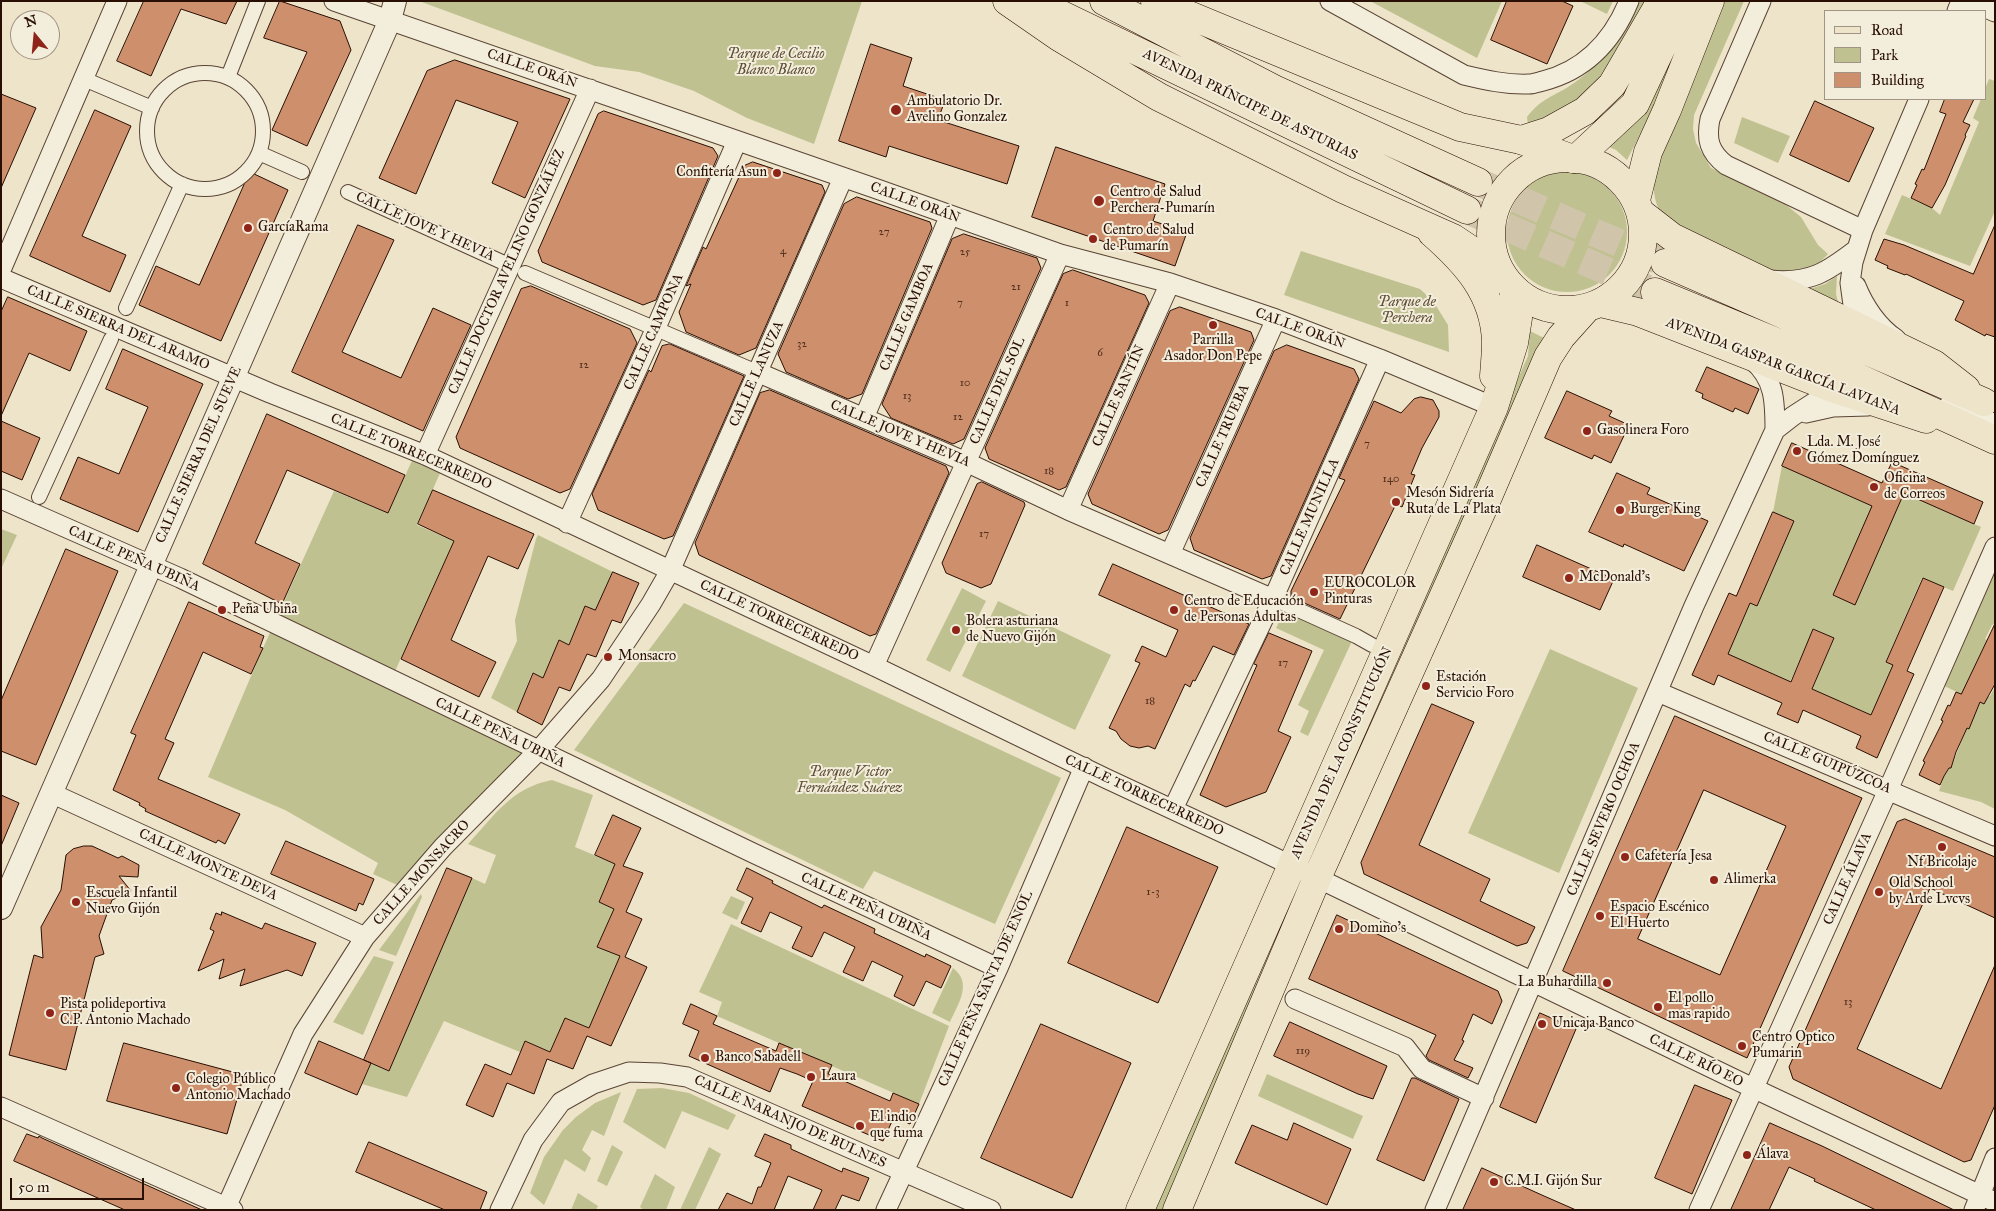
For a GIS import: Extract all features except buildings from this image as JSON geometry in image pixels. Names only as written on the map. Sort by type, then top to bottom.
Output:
[{"type":"main road","points":[[1007,1],[1059,37],[1159,97],[1343,189],[1453,238],[1541,306],[1565,310],[1594,305],[1618,291],[1635,270],[1642,246],[1643,229],[1638,207],[1626,185],[1612,173],[1593,163],[1575,159],[1521,140],[1460,127],[1155,1]]},
{"type":"main road","name":"AVENIDA PRÍNCIPE DE ASTURIAS","points":[[1033,1],[1467,210]]},
{"type":"main road","name":"AVENIDA PRÍNCIPE DE ASTURIAS","points":[[1104,1],[1274,89],[1478,182]]},
{"type":"main road","points":[[1521,140],[1549,131],[1585,111],[1612,85],[1661,1]]},
{"type":"main road","points":[[1506,278],[1492,248],[1492,222],[1501,197],[1519,175],[1536,165],[1563,159],[1575,159],[1635,104],[1681,1]]},
{"type":"main road","points":[[1638,207],[1648,152],[1667,110],[1710,1]]},
{"type":"main road","points":[[1638,207],[1672,238],[1758,279],[1991,411]]},
{"type":"main road","points":[[1424,225],[1456,254],[1484,292],[1492,314],[1496,341],[1494,407]]},
{"type":"main road","points":[[1665,263],[1934,364],[1991,411]]},
{"type":"main road","name":"AVENIDA DE LA CONSTITUCIÓN","points":[[1140,1210],[1494,407],[1514,343],[1518,318],[1506,278]]},
{"type":"main road","name":"AVENIDA GASPAR GARCÍA LAVIANA","points":[[1655,292],[1838,379],[1888,406],[1995,441]]},
{"type":"main road","name":"AVENIDA DE LA CONSTITUCIÓN","points":[[1177,1210],[1317,878],[1484,506],[1548,357],[1561,337],[1594,305]]},
{"type":"main road","name":"AVENIDA GASPAR GARCÍA LAVIANA","points":[[1594,305],[1638,312],[1744,353],[1838,379],[1921,406],[1995,441]]},
{"type":"street","points":[[1,270],[117,1]]},
{"type":"street","points":[[228,77],[258,1]]},
{"type":"street","name":"CALLE ORÁN","points":[[334,1],[393,11],[590,90],[950,216],[1060,254],[1170,283],[1276,319],[1380,359],[1494,407]]},
{"type":"street","points":[[1330,1],[1464,74],[1486,80],[1529,84],[1577,69],[1601,47],[1622,20],[1630,1]]},
{"type":"street","points":[[1760,1],[1710,118],[1707,133],[1710,148],[1717,158],[1726,165],[1863,230]]},
{"type":"street","points":[[1970,1],[1995,12]]},
{"type":"street","name":"CALLE SIERRA DEL SUEVE","points":[[1,908],[150,565],[235,377],[393,11]]},
{"type":"street","points":[[211,73],[228,77],[244,87],[255,101],[262,118],[263,136],[259,153],[249,169],[235,180],[218,187],[200,188],[182,184],[167,174],[155,160],[149,144],[147,126],[152,108],[162,92],[176,81],[192,74],[211,73]]},
{"type":"street","points":[[84,79],[152,108]]},
{"type":"street","name":"CALLE DOCTOR AVELINO GONZÁLEZ","points":[[425,455],[590,90]]},
{"type":"street","points":[[1856,336],[1851,291],[1852,273],[1857,249],[1863,230],[1919,100]]},
{"type":"street","name":"CALLE CAMPONA","points":[[568,523],[737,141]]},
{"type":"street","points":[[259,153],[302,172]]},
{"type":"street","name":"CALLE LANUZA","points":[[670,571],[843,178]]},
{"type":"street","points":[[126,308],[182,184]]},
{"type":"street","name":"CALLE JOVE Y HEVIA","points":[[348,192],[502,262]]},
{"type":"street","name":"CALLE GAMBOA","points":[[864,418],[950,216]]},
{"type":"street","points":[[1758,279],[1786,282],[1820,276],[1857,249]]},
{"type":"street","name":"CALLE DEL SOL","points":[[874,666],[1060,254]]},
{"type":"street","name":"CALLE JOVE Y HEVIA","points":[[525,273],[966,462],[1068,510],[1278,601],[1372,645]]},
{"type":"street","points":[[1852,273],[1863,301],[1885,332],[1934,364]]},
{"type":"street","name":"CALLE SIERRA DEL ARAMO","points":[[1,278],[235,377]]},
{"type":"street","name":"CALLE SANTÍN","points":[[1068,510],[1170,283]]},
{"type":"street","name":"CALLE TRUEBA","points":[[1170,554],[1276,319]]},
{"type":"street","name":"CALLE SEVERO OCHOA","points":[[1775,430],[1820,399],[1838,379],[1856,336]]},
{"type":"street","points":[[39,497],[111,339]]},
{"type":"street","name":"CALLE SEVERO OCHOA","points":[[1435,1210],[1694,606],[1775,430],[1775,406],[1769,379],[1762,368],[1744,353]]},
{"type":"street","name":"CALLE MUNILLA","points":[[1173,810],[1278,601],[1380,359]]},
{"type":"street","name":"CALLE TORRECERREDO","points":[[235,377],[425,455],[874,666],[1317,878]]},
{"type":"street","name":"CALLE SEVERO OCHOA","points":[[1793,416],[1833,407],[1859,405],[1888,406]]},
{"type":"street","name":"AVENIDA GASPAR GARCÍA LAVIANA","points":[[1921,406],[1991,411]]},
{"type":"street","name":"CALLE PEÑA UBIÑA","points":[[1,500],[150,565],[998,968]]},
{"type":"street","name":"CALLE ÁLAVA","points":[[1700,1210],[1995,547]]},
{"type":"street","name":"CALLE MONSACRO","points":[[228,1209],[303,1034],[365,937],[443,847],[538,751],[601,679],[651,604],[670,571]]},
{"type":"street","name":"CALLE GUIPÚZCOA","points":[[1658,692],[1995,836]]},
{"type":"street","name":"CALLE PEÑA SANTA DE ENOL","points":[[886,1210],[998,968],[1084,767]]},
{"type":"street","name":"CALLE MONTE DEVA","points":[[51,793],[365,937]]},
{"type":"street","name":"CALLE RÍO EO","points":[[1317,878],[1753,1088],[1983,1202]]},
{"type":"street","points":[[1295,999],[1405,1047],[1422,1069],[1484,1098]]},
{"type":"street","name":"CALLE NARANJO DE BULNES","points":[[500,1210],[533,1140],[561,1102],[593,1084],[629,1072],[660,1073],[687,1077],[991,1210]]},
{"type":"street","points":[[1,1107],[228,1209]]},
{"type":"street","points":[[1983,1202],[1995,1158]]},
{"type":"green space","name":"Parque de Cecilio Blanco Blanco","points":[[419,1],[862,1],[814,144],[747,118],[694,91],[639,72],[595,66]]},
{"type":"green space","points":[[1370,1],[1502,1],[1477,58]]},
{"type":"green space","points":[[1580,1],[1613,1],[1607,14]]},
{"type":"green space","points":[[1640,1],[1650,1],[1592,89],[1562,113],[1528,125],[1527,117],[1537,106],[1580,79],[1601,60],[1626,27]]},
{"type":"green space","points":[[1691,1],[1699,1],[1665,86],[1627,160],[1616,150],[1603,144]]},
{"type":"green space","points":[[1721,1],[1744,1],[1694,115],[1693,129],[1696,143],[1711,168],[1780,200],[1801,217],[1818,245],[1828,254],[1810,268],[1792,272],[1773,270],[1732,256],[1693,235],[1661,214],[1656,203],[1654,170]]},
{"type":"green space","points":[[1989,79],[1995,81],[1995,211],[1970,266],[1885,234],[1902,195],[1932,208],[1940,215],[1979,122],[1973,118],[1981,100],[1986,100],[1986,86]]},
{"type":"green space","points":[[1742,117],[1790,136],[1778,163],[1734,143]]},
{"type":"green space","points":[[1567,172],[1579,173],[1590,177],[1600,182],[1609,190],[1617,199],[1622,209],[1626,220],[1626,244],[1622,255],[1617,265],[1609,274],[1600,282],[1590,287],[1579,291],[1567,292],[1555,291],[1544,287],[1534,282],[1525,274],[1517,265],[1512,255],[1508,244],[1507,232],[1508,220],[1512,209],[1517,199],[1525,190],[1534,182],[1544,177],[1555,173]]},
{"type":"green space","name":"Parque de Perchera","points":[[1301,251],[1420,289],[1433,301],[1448,325],[1449,352],[1284,295]]},
{"type":"green space","points":[[1837,276],[1836,294],[1839,306],[1807,290],[1825,284]]},
{"type":"green space","points":[[1530,331],[1546,339],[1333,827],[1321,821],[1528,356]]},
{"type":"green space","points":[[416,452],[444,464],[417,525],[454,541],[391,680],[538,751],[406,889],[373,874],[378,863],[285,810],[208,777],[263,648],[334,491],[388,513]]},
{"type":"green space","points":[[1782,466],[1872,506],[1882,483],[1981,527],[1953,591],[1922,578],[1886,661],[1893,665],[1871,715],[1812,690],[1834,639],[1814,629],[1790,682],[1727,655],[1750,603],[1757,606],[1794,521],[1773,512]]},
{"type":"green space","points":[[1,529],[17,535],[1,569]]},
{"type":"green space","points":[[538,535],[613,572],[595,610],[585,606],[569,645],[559,640],[543,678],[532,673],[517,712],[491,698],[517,641],[515,620]]},
{"type":"green space","points":[[1995,547],[1995,624],[1992,625],[1985,639],[1987,640],[1963,695],[1936,682]]},
{"type":"green space","name":"Bolera asturiana de Nuevo Gijón","points":[[962,588],[986,601],[950,672],[926,660]]},
{"type":"green space","points":[[998,601],[1111,655],[1075,730],[962,676]]},
{"type":"green space","name":"Parque Victor Fernández Suárez","points":[[684,603],[1061,778],[995,924],[874,871],[863,889],[574,750]]},
{"type":"green space","points":[[1285,610],[1352,641],[1308,736],[1300,732],[1309,711],[1298,705],[1324,650],[1276,628]]},
{"type":"green space","points":[[1550,649],[1638,688],[1559,873],[1468,833]]},
{"type":"green space","points":[[1995,687],[1995,809],[1981,802],[1939,791],[1944,776],[1953,763],[1977,701],[1990,696]]},
{"type":"green space","points":[[552,780],[593,795],[575,847],[615,864],[599,902],[614,909],[597,947],[620,956],[589,1028],[565,1018],[550,1052],[525,1041],[520,1052],[444,1021],[407,1097],[362,1084],[371,1063],[388,1071],[472,878],[485,884],[496,855],[468,844],[496,813],[515,796],[525,789]]},
{"type":"green space","points":[[421,894],[422,897],[396,956],[379,950]]},
{"type":"green space","points":[[731,896],[745,902],[737,920],[722,913]]},
{"type":"green space","points":[[1293,897],[1296,898],[1164,1210],[1149,1210]]},
{"type":"green space","points":[[731,924],[949,1026],[919,1104],[717,1016],[722,1002],[699,992]]},
{"type":"green space","points":[[374,956],[394,962],[363,1035],[333,1022]]},
{"type":"green space","points":[[953,968],[959,974],[963,987],[960,1001],[950,1022],[932,1013]]},
{"type":"green space","points":[[1267,1074],[1363,1116],[1353,1139],[1258,1096]]},
{"type":"green space","points":[[662,1088],[689,1093],[736,1115],[728,1130],[682,1111],[665,1149],[623,1122],[637,1089]]},
{"type":"green space","points":[[621,1092],[604,1136],[592,1130],[582,1150],[591,1158],[585,1172],[565,1159],[544,1205],[530,1193],[544,1157],[563,1130],[576,1117],[595,1103]]},
{"type":"green space","points":[[612,1145],[623,1152],[607,1186],[597,1181]]},
{"type":"green space","points":[[709,1147],[721,1154],[695,1210],[680,1210]]},
{"type":"green space","points":[[655,1174],[675,1187],[666,1210],[644,1210],[640,1207]]},
{"type":"green space","points":[[578,1193],[598,1206],[596,1210],[571,1210]]},
{"type":"tunnel","points":[[1478,182],[1665,263]]},
{"type":"tunnel","points":[[1467,210],[1655,292]]},
{"type":"place","name":"Ambulatorio Dr. Avelino Gonzalez","points":[[896,110]]},
{"type":"place","name":"Confitería Asun","points":[[777,173]]},
{"type":"place","name":"Centro de Salud Perchera-Pumarín","points":[[1099,201]]},
{"type":"place","name":"GarcíaRama","points":[[248,228]]},
{"type":"place","name":"Centro de Salud de Pumarín","points":[[1093,239]]},
{"type":"place","name":"Parrilla Asador Don Pepe","points":[[1213,325]]},
{"type":"place","name":"Gasolinera Foro","points":[[1587,431]]},
{"type":"place","name":"Lda. M. José Gómez Domínguez","points":[[1797,451]]},
{"type":"place","name":"Oficina de Correos","points":[[1874,487]]},
{"type":"place","name":"Mesón Sidrería Ruta de La Plata","points":[[1396,502]]},
{"type":"place","name":"Burger King","points":[[1620,510]]},
{"type":"place","name":"McDonald's","points":[[1569,578]]},
{"type":"place","name":"EUROCOLOR Pinturas","points":[[1314,592]]},
{"type":"place","name":"Peña Ubiña","points":[[222,610]]},
{"type":"place","name":"Centro de Educación de Personas Adultas","points":[[1174,610]]},
{"type":"place","name":"Bolera asturiana de Nuevo Gijón","points":[[956,630]]},
{"type":"place","name":"Monsacro","points":[[608,657]]},
{"type":"place","name":"Estación Servicio Foro","points":[[1426,686]]},
{"type":"place","name":"Nf Bricolaje","points":[[1942,847]]},
{"type":"place","name":"Cafetería Jesa","points":[[1625,857]]},
{"type":"place","name":"Alimerka","points":[[1714,880]]},
{"type":"place","name":"Old School by Arde Lvcvs","points":[[1879,892]]},
{"type":"place","name":"Escuela Infantil Nuevo Gijón","points":[[76,902]]},
{"type":"place","name":"Espacio Escénico El Huerto","points":[[1600,916]]},
{"type":"place","name":"Domino's","points":[[1339,929]]},
{"type":"place","name":"La Buhardilla","points":[[1607,983]]},
{"type":"place","name":"El pollo mas rapido","points":[[1658,1007]]},
{"type":"place","name":"Pista polideportiva C.P. Antonio Machado","points":[[50,1013]]},
{"type":"place","name":"Unicaja Banco","points":[[1542,1024]]},
{"type":"place","name":"Centro Optico Pumarin","points":[[1742,1046]]},
{"type":"place","name":"Banco Sabadell","points":[[705,1058]]},
{"type":"place","name":"Laura","points":[[811,1077]]},
{"type":"place","name":"Colegio Público Antonio Machado","points":[[176,1088]]},
{"type":"place","name":"El indio que fuma","points":[[860,1126]]},
{"type":"place","name":"Álava","points":[[1747,1155]]},
{"type":"place","name":"C.M.I. Gijón Sur","points":[[1494,1182]]}]
